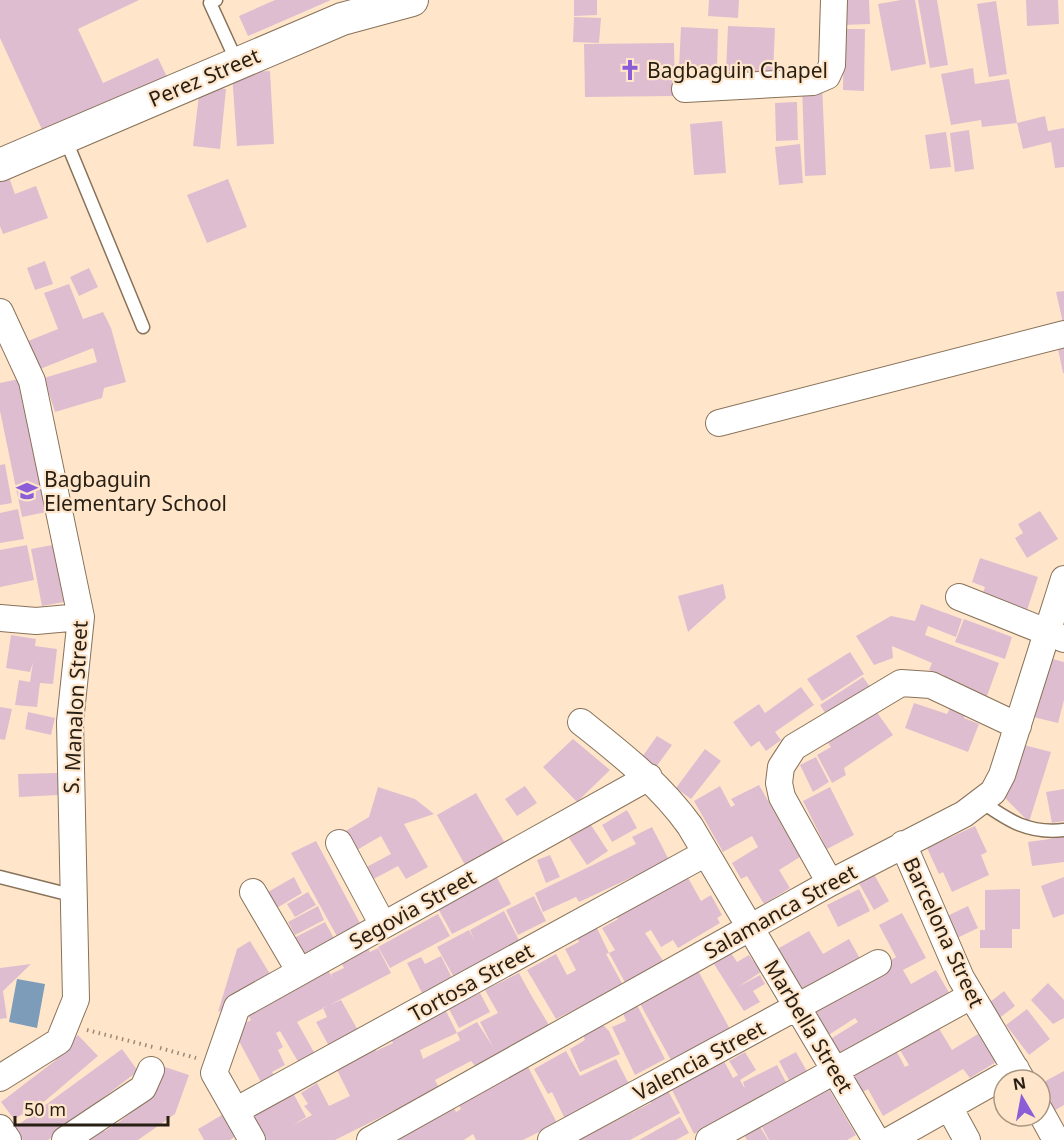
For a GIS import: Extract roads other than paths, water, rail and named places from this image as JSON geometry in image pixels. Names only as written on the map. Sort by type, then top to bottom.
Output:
[{"type":"street","name":"Perez Street","points":[[0,165],[342,19],[412,0]]},
{"type":"street","points":[[685,89],[813,82],[827,76],[832,65],[834,0]]},
{"type":"street","name":"S. Manalon Street","points":[[0,312],[32,381],[81,617],[70,722],[76,999],[59,1041],[0,1078]]},
{"type":"street","points":[[719,423],[1064,334]]},
{"type":"street","name":"Salamanca Street","points":[[370,1140],[830,882],[942,826],[982,802],[993,792],[1002,775],[1018,726],[1055,635],[1064,579]]},
{"type":"street","points":[[959,597],[1055,635]]},
{"type":"street","points":[[0,618],[36,621],[81,617]]},
{"type":"street","points":[[830,882],[782,797],[779,783],[781,767],[794,747],[901,683],[931,685],[1018,726]]},
{"type":"street","name":"Marbella Street","points":[[581,722],[670,797],[706,853],[876,1140]]},
{"type":"street","name":"Segovia Street","points":[[237,1110],[216,1068],[237,1007],[648,777]]},
{"type":"street","points":[[339,843],[383,925]]},
{"type":"street","name":"Barcelona Street","points":[[903,844],[927,896],[950,955],[971,996],[1015,1068]]},
{"type":"street","name":"Tortosa Street","points":[[237,1110],[706,853]]},
{"type":"street","points":[[253,892],[300,972]]},
{"type":"street","name":"Valencia Street","points":[[551,1140],[878,963]]},
{"type":"street","points":[[709,1140],[971,996]]},
{"type":"street","points":[[65,1140],[143,1088],[151,1070]]},
{"type":"street","points":[[890,1140],[949,1107],[992,1087]]},
{"type":"street","points":[[949,1107],[967,1140]]},
{"type":"street","points":[[237,1110],[252,1140]]},
{"type":"street","points":[[0,1128],[8,1140]]},
{"type":"lane","points":[[216,0],[210,3],[237,62]]},
{"type":"lane","points":[[65,137],[143,327]]},
{"type":"lane","points":[[982,802],[1016,825],[1036,830],[1064,830]]},
{"type":"lane","points":[[0,877],[75,896]]},
{"type":"water","points":[[17,979],[45,984],[37,1028],[9,1022]]},
{"type":"place","name":"Bagbaguin Chapel","points":[[630,70]]},
{"type":"place","name":"Bagbaguin Elementary School","points":[[27,491]]}]
